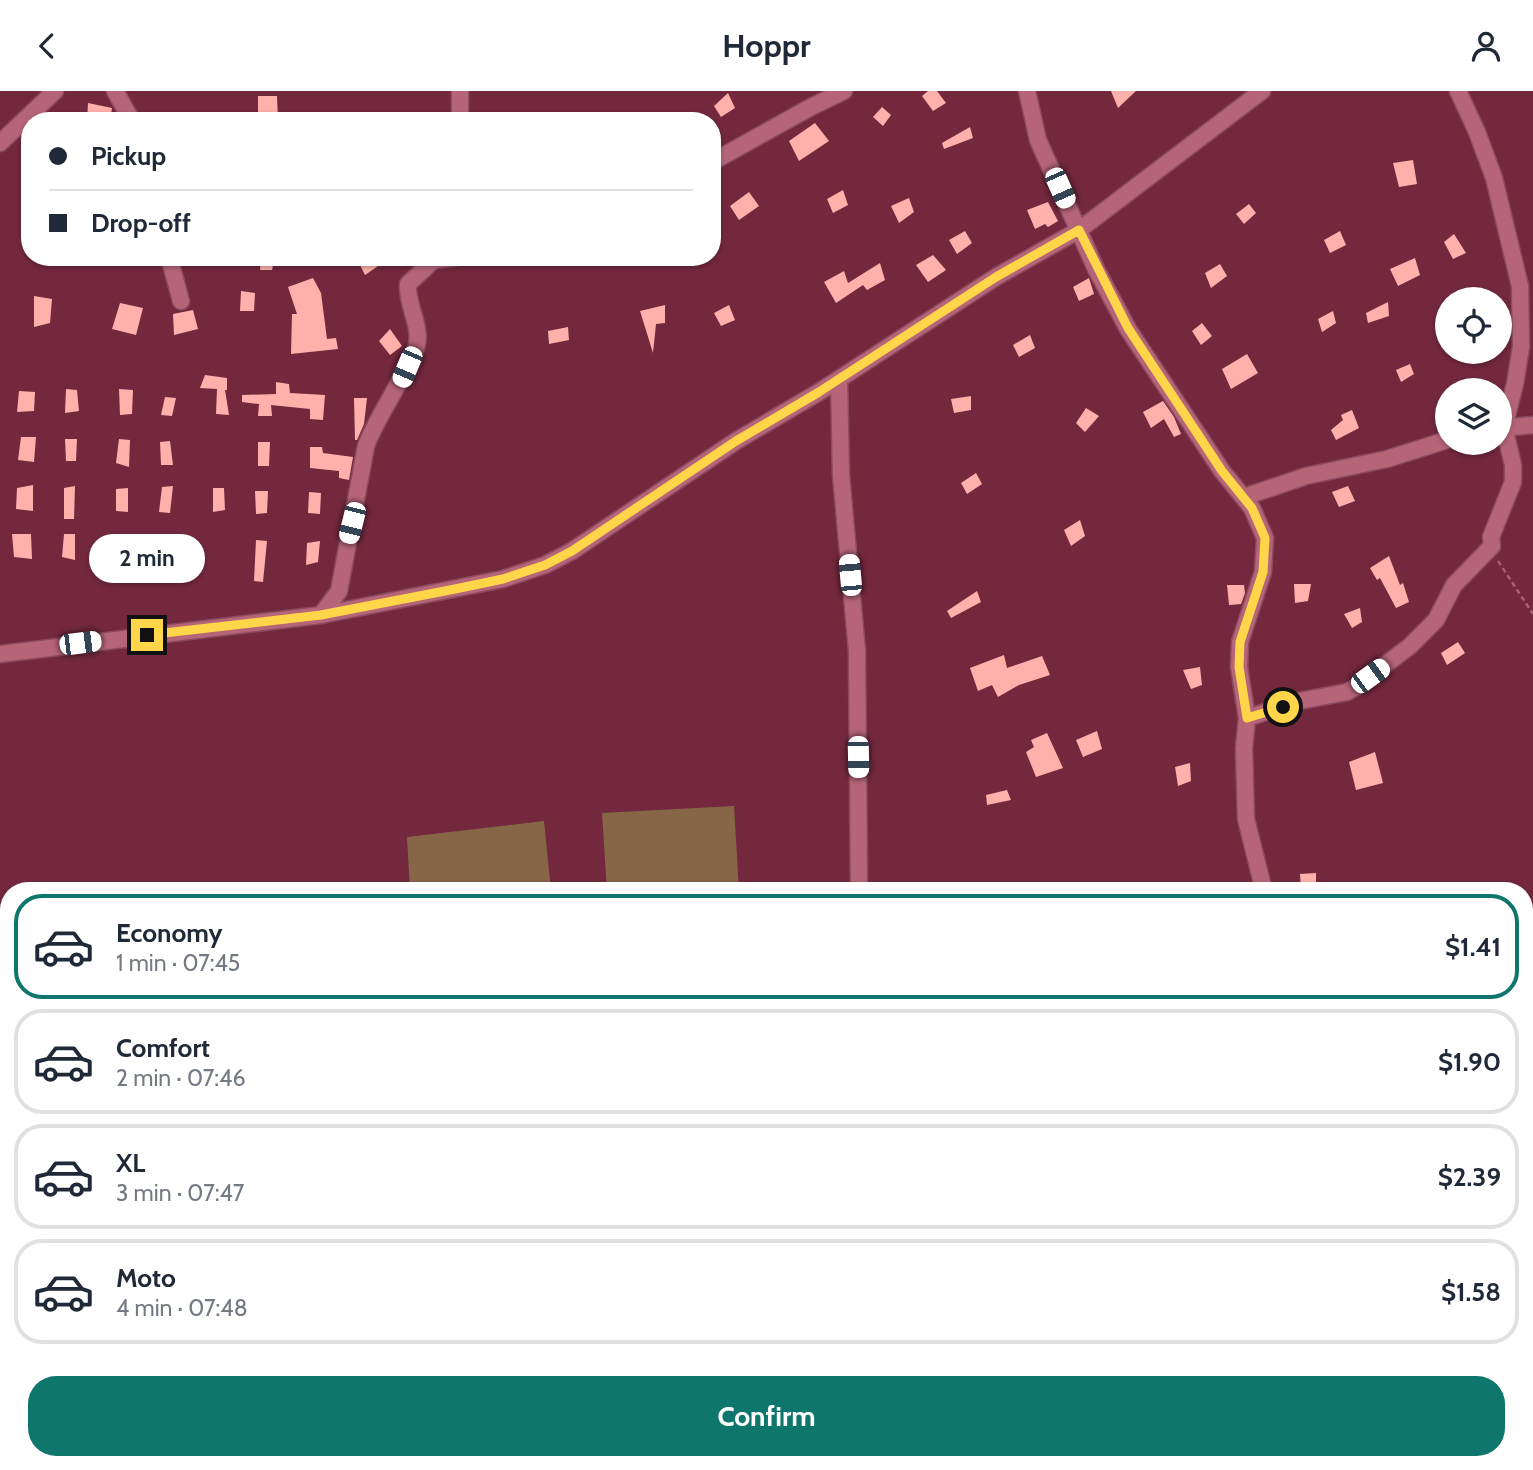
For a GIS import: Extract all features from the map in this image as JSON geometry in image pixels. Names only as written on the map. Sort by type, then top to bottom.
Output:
[{"type":"street","points":[[33,112],[55,91]]},
{"type":"street","points":[[115,91],[127,112]]},
{"type":"street","points":[[460,91],[460,112]]},
{"type":"street","points":[[721,157],[844,91]]},
{"type":"street","points":[[1027,91],[1038,140],[1128,328],[1222,471],[1252,508],[1265,538],[1263,572],[1240,642],[1239,667],[1247,718],[1244,748],[1245,819],[1262,882]]},
{"type":"street","points":[[0,654],[321,615],[503,579],[545,565],[572,551],[736,441],[839,379],[996,277],[1079,230],[1262,91]]},
{"type":"street","points":[[1458,91],[1494,178],[1520,286],[1521,347],[1512,397]]},
{"type":"street","points":[[0,143],[21,123]]},
{"type":"street","points":[[171,266],[181,302]]},
{"type":"street","points":[[321,615],[338,591],[368,439],[399,385],[416,348],[417,335],[407,295],[408,284],[427,266]]},
{"type":"street","points":[[839,379],[841,475],[857,651],[859,882]]},
{"type":"street","points":[[1512,427],[1533,425]]},
{"type":"street","points":[[1244,497],[1306,477],[1387,459],[1435,444]]},
{"type":"street","points":[[1247,718],[1299,701],[1347,692],[1410,646],[1436,620],[1454,585],[1492,546],[1491,537],[1513,482],[1510,455]]},
{"type":"path","points":[[1492,546],[1493,554],[1533,614]]},
{"type":"shaded area","points":[[734,806],[738,882],[606,882],[602,813]]},
{"type":"shaded area","points":[[544,821],[550,882],[410,882],[407,837]]},
{"type":"building","points":[[928,91],[937,91],[946,103],[933,111],[922,96]]},
{"type":"building","points":[[1111,91],[1136,91],[1118,108]]},
{"type":"building","points":[[728,93],[735,108],[721,117],[721,112],[714,106]]},
{"type":"building","points":[[258,96],[277,96],[278,112],[258,112]]},
{"type":"building","points":[[88,103],[112,108],[111,112],[88,112]]},
{"type":"building","points":[[882,107],[891,115],[883,126],[873,117]]},
{"type":"building","points":[[815,123],[829,141],[799,161],[789,141]]},
{"type":"building","points":[[970,127],[973,138],[944,149],[942,143]]},
{"type":"building","points":[[1413,160],[1417,184],[1399,187],[1393,163]]},
{"type":"building","points":[[843,190],[848,205],[833,213],[827,199]]},
{"type":"building","points":[[749,192],[759,206],[739,220],[730,206]]},
{"type":"building","points":[[909,198],[914,212],[899,223],[891,206]]},
{"type":"building","points":[[1048,202],[1058,221],[1048,227],[1045,224],[1035,229],[1027,210]]},
{"type":"building","points":[[1249,204],[1256,213],[1244,224],[1236,214]]},
{"type":"building","points":[[965,231],[972,243],[957,254],[949,240]]},
{"type":"building","points":[[1340,231],[1346,245],[1330,253],[1324,240]]},
{"type":"building","points":[[1454,234],[1466,253],[1453,259],[1444,242]]},
{"type":"building","points":[[933,255],[946,270],[928,282],[916,265]]},
{"type":"building","points":[[1415,258],[1420,275],[1398,286],[1390,269]]},
{"type":"building","points":[[880,263],[885,280],[867,290],[863,285],[836,303],[824,282],[844,271],[848,283]]},
{"type":"building","points":[[1220,264],[1227,276],[1211,288],[1205,273]]},
{"type":"building","points":[[260,266],[273,266],[272,270],[260,270]]},
{"type":"building","points":[[360,266],[378,266],[365,275]]},
{"type":"building","points":[[313,278],[321,293],[327,339],[336,338],[338,349],[291,354],[292,314],[297,314],[288,287]]},
{"type":"building","points":[[1089,278],[1094,294],[1079,301],[1073,287]]},
{"type":"building","points":[[241,291],[255,293],[254,311],[240,311]]},
{"type":"building","points":[[34,296],[52,299],[50,323],[34,327]]},
{"type":"building","points":[[1388,302],[1389,316],[1368,323],[1366,313]]},
{"type":"building","points":[[120,303],[143,308],[136,335],[112,329]]},
{"type":"building","points":[[665,305],[665,323],[656,324],[653,353],[640,311]]},
{"type":"building","points":[[729,305],[735,320],[721,326],[714,313]]},
{"type":"building","points":[[193,310],[198,329],[174,335],[173,314]]},
{"type":"building","points":[[1333,311],[1336,323],[1322,332],[1318,319]]},
{"type":"building","points":[[1202,323],[1212,336],[1201,345],[1192,331]]},
{"type":"building","points":[[568,327],[569,340],[549,344],[548,331]]},
{"type":"building","points":[[390,329],[402,346],[390,355],[379,341]]},
{"type":"building","points":[[1030,335],[1035,348],[1019,357],[1013,345]]},
{"type":"building","points":[[1247,354],[1258,373],[1231,389],[1222,369]]},
{"type":"building","points":[[1410,364],[1414,374],[1401,382],[1396,370]]},
{"type":"building","points":[[205,375],[227,378],[225,390],[229,415],[216,414],[217,389],[200,388]]},
{"type":"building","points":[[276,382],[289,384],[290,393],[325,395],[323,420],[310,419],[310,409],[271,405],[272,416],[258,416],[259,404],[242,402],[242,395],[276,394]]},
{"type":"building","points":[[66,389],[77,390],[79,411],[65,413]]},
{"type":"building","points":[[119,389],[133,390],[132,414],[120,415]]},
{"type":"building","points":[[19,391],[35,392],[34,411],[17,412]]},
{"type":"building","points":[[971,396],[971,410],[954,413],[951,399]]},
{"type":"building","points":[[165,397],[176,398],[172,416],[161,415]]},
{"type":"building","points":[[354,398],[367,398],[364,424],[357,440],[355,440]]},
{"type":"building","points":[[1163,401],[1181,434],[1174,437],[1164,419],[1151,428],[1143,412]]},
{"type":"building","points":[[1086,408],[1099,416],[1085,432],[1076,423]]},
{"type":"building","points":[[1352,410],[1359,428],[1336,440],[1331,430],[1343,420],[1341,415]]},
{"type":"building","points":[[21,437],[36,437],[34,462],[18,460]]},
{"type":"building","points":[[65,439],[77,439],[76,461],[66,461]]},
{"type":"building","points":[[119,439],[130,440],[129,467],[116,463]]},
{"type":"building","points":[[170,441],[173,465],[161,465],[160,442]]},
{"type":"building","points":[[258,442],[270,442],[269,466],[258,466]]},
{"type":"building","points":[[310,447],[322,447],[323,453],[353,457],[349,480],[339,478],[339,471],[310,468]]},
{"type":"building","points":[[976,473],[982,484],[967,494],[961,483]]},
{"type":"building","points":[[33,485],[33,511],[16,509],[17,488]]},
{"type":"building","points":[[75,486],[74,519],[64,519],[64,488]]},
{"type":"building","points":[[173,486],[170,513],[159,512],[162,487]]},
{"type":"building","points":[[1348,486],[1355,501],[1339,507],[1332,492]]},
{"type":"building","points":[[128,488],[128,512],[116,511],[116,489]]},
{"type":"building","points":[[213,488],[224,488],[225,510],[213,512]]},
{"type":"building","points":[[255,491],[268,491],[267,513],[256,514]]},
{"type":"building","points":[[309,492],[321,493],[320,514],[308,513]]},
{"type":"building","points":[[1080,520],[1085,536],[1071,546],[1064,530]]},
{"type":"building","points":[[12,534],[31,534],[32,559],[14,557]]},
{"type":"building","points":[[64,534],[75,534],[75,560],[62,557]]},
{"type":"building","points":[[129,537],[129,562],[115,560],[117,539]]},
{"type":"building","points":[[159,538],[170,538],[170,562],[157,561]]},
{"type":"building","points":[[256,540],[267,541],[263,582],[254,581]]},
{"type":"building","points":[[320,541],[318,562],[306,565],[307,543]]},
{"type":"building","points":[[1389,556],[1409,602],[1396,608],[1380,578],[1377,580],[1370,568]]},
{"type":"building","points":[[1294,584],[1311,584],[1308,601],[1295,603]]},
{"type":"building","points":[[1227,585],[1244,585],[1245,593],[1241,604],[1229,605]]},
{"type":"building","points":[[977,591],[981,602],[951,618],[947,611]]},
{"type":"building","points":[[1360,608],[1362,622],[1352,628],[1344,614]]},
{"type":"building","points":[[1458,642],[1465,653],[1447,665],[1441,653]]},
{"type":"building","points":[[1004,655],[1007,668],[1042,656],[1050,675],[1019,685],[998,697],[992,685],[978,691],[970,668]]},
{"type":"building","points":[[1200,667],[1202,685],[1191,689],[1183,670]]},
{"type":"building","points":[[1097,731],[1102,749],[1083,757],[1076,740]]},
{"type":"building","points":[[1047,733],[1063,768],[1036,777],[1026,752],[1034,747],[1031,740]]},
{"type":"building","points":[[1375,752],[1383,783],[1356,790],[1349,762]]},
{"type":"building","points":[[1190,763],[1191,781],[1178,786],[1175,767]]},
{"type":"building","points":[[1007,790],[1011,800],[987,805],[986,795]]},
{"type":"building","points":[[1316,873],[1316,882],[1300,882],[1300,874]]},
{"type":"route","points":[[147,635],[321,615],[503,579],[545,565],[572,551],[736,441],[819,392],[996,277],[1079,230],[1096,269],[1128,328],[1222,471],[1252,508],[1265,538],[1263,572],[1240,642],[1239,667],[1247,718],[1283,707]]}]
